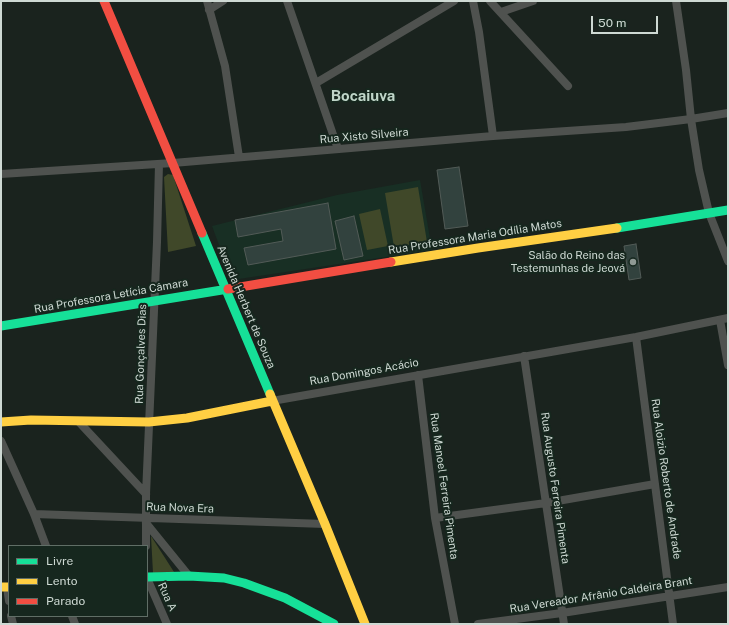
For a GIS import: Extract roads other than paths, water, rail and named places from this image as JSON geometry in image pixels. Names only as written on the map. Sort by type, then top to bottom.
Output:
[{"type":"street","name":"Avenida Herbert de Souza","points":[[104,1],[325,524],[365,624]]},
{"type":"street","points":[[207,1],[225,66],[239,156]]},
{"type":"street","points":[[209,10],[223,1]]},
{"type":"street","points":[[287,1],[338,149]]},
{"type":"street","points":[[316,83],[454,1]]},
{"type":"street","points":[[473,1],[479,32],[493,136]]},
{"type":"street","points":[[490,1],[568,86]]},
{"type":"street","points":[[501,12],[533,1]]},
{"type":"street","points":[[676,1],[699,170],[709,212],[728,260]]},
{"type":"street","name":"Rua Xisto Silveira","points":[[1,174],[160,164],[239,156],[626,127],[728,113]]},
{"type":"street","name":"Rua Gonçalves Dias","points":[[146,545],[146,494],[160,164]]},
{"type":"street","name":"Rua Professora Maria Odília Matos","points":[[225,289],[478,248],[660,222],[709,212],[728,210]]},
{"type":"street","name":"Rua Professora Letícia Câmara","points":[[1,326],[225,289]]},
{"type":"street","points":[[724,319],[728,365]]},
{"type":"street","name":"Rua Domingos Acácio","points":[[1,422],[31,420],[149,422],[187,418],[272,401],[636,337],[724,319]]},
{"type":"street","name":"Rua Aloizio Roberto de Andrade","points":[[636,337],[673,624]]},
{"type":"street","name":"Rua Augusto Ferreira Pimenta","points":[[524,356],[564,624]]},
{"type":"street","name":"Rua Manoel Ferreira Pimenta","points":[[418,375],[435,518],[455,624]]},
{"type":"street","points":[[78,421],[146,494]]},
{"type":"street","points":[[1,441],[34,514],[46,545]]},
{"type":"street","points":[[435,518],[546,503],[655,484]]},
{"type":"street","name":"Rua Nova Era","points":[[34,514],[146,520],[325,524]]},
{"type":"street","points":[[146,520],[189,576]]},
{"type":"street","points":[[148,578],[189,576],[224,578],[260,588],[285,598],[334,624]]},
{"type":"street","name":"Rua A","points":[[148,580],[167,624]]},
{"type":"street","name":"Rua Vereador Afrânio Caldeira Brant","points":[[478,624],[562,613],[728,587]]},
{"type":"place","name":"Salão do Reino das Testemunhas de Jeová","points":[[633,262]]},
{"type":"district","name":"Bocaiuva","points":[[363,96]]}]
